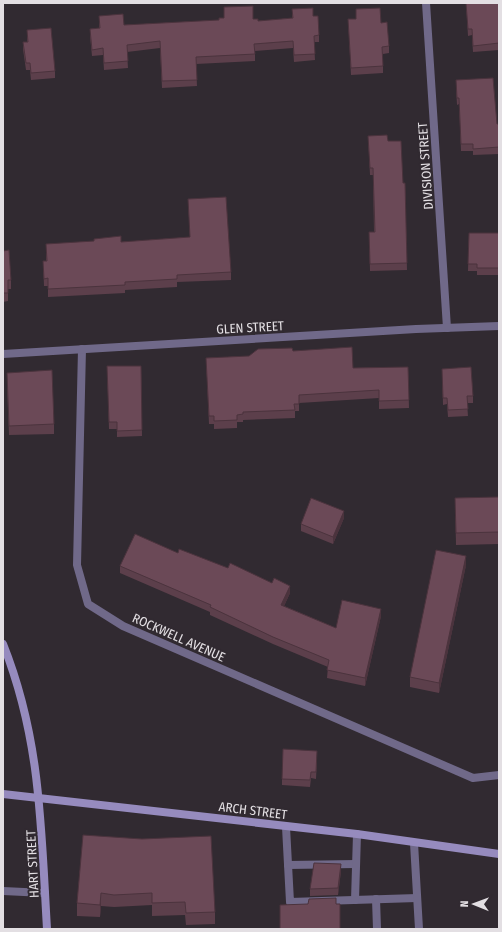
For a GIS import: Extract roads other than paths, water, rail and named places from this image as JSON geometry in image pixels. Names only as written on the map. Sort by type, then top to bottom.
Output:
[{"type":"main road","points":[[3,644],[26,715],[36,766],[39,799]]},
{"type":"main road","name":"ARCH STREET","points":[[3,794],[357,834],[499,854]]},
{"type":"main road","name":"HART STREET","points":[[39,799],[47,929]]},
{"type":"street","name":"DIVISION STREET","points":[[426,3],[447,328]]},
{"type":"street","name":"GLEN STREET","points":[[3,354],[499,326]]},
{"type":"street","name":"ROCKWELL AVENUE","points":[[82,350],[77,565],[88,604],[124,626],[473,778],[499,775]]},
{"type":"street","points":[[286,827],[290,902],[417,898]]},
{"type":"street","points":[[355,900],[357,834]]},
{"type":"street","points":[[414,843],[419,929]]},
{"type":"street","points":[[288,865],[356,864]]},
{"type":"street","points":[[3,892],[45,893]]},
{"type":"street","points":[[376,899],[377,929]]}]
